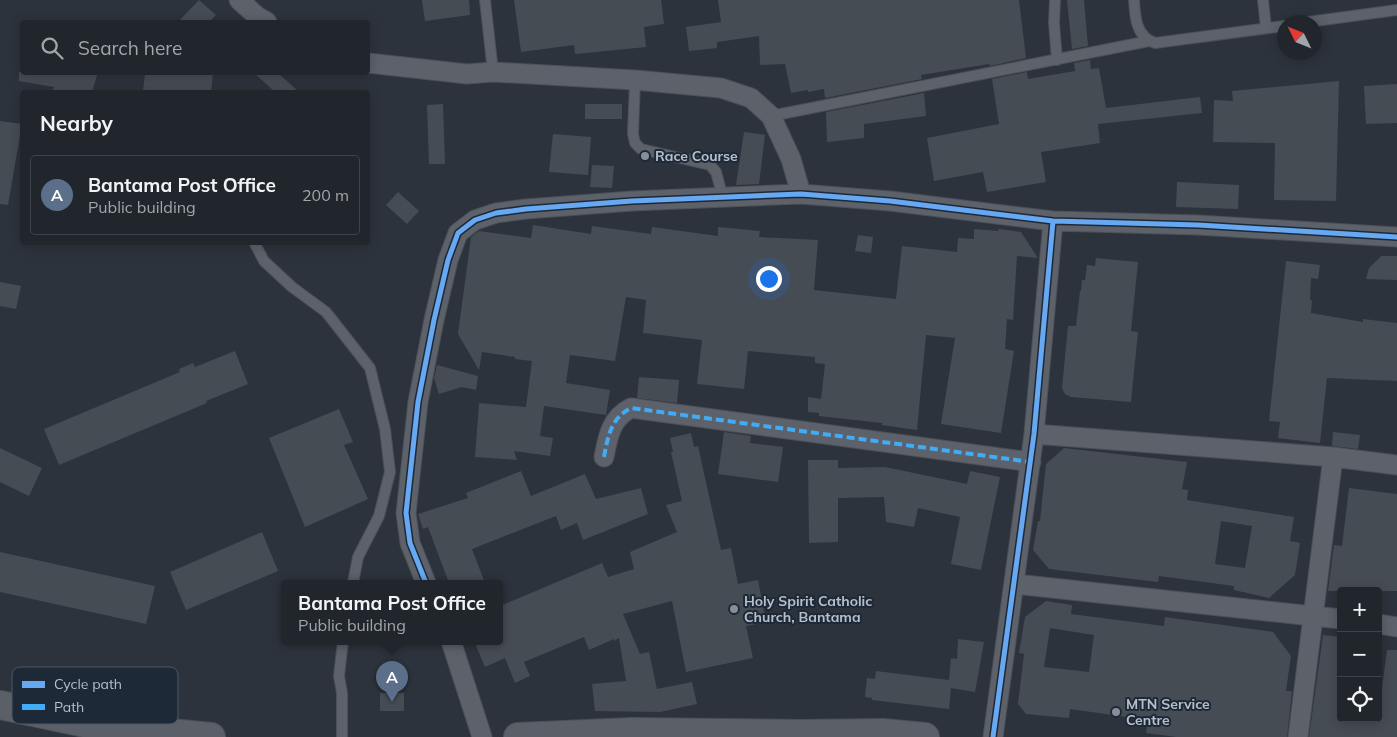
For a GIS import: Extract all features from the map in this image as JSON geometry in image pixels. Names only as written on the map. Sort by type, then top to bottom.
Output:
[{"type":"main road","points":[[72,724],[98,731],[211,737]]},
{"type":"main road","points":[[518,737],[632,732],[734,735],[883,733],[925,737]]},
{"type":"street","points":[[239,0],[264,20]]},
{"type":"street","points":[[370,63],[466,74],[493,72],[635,80],[721,88],[751,98],[772,116],[791,159],[801,194]]},
{"type":"street","points":[[425,580],[410,543],[406,512],[418,402],[448,260],[458,233],[475,220],[496,213],[632,201],[801,194],[890,201],[1053,221],[1198,225],[1397,237]]},
{"type":"street","points":[[994,737],[1031,462],[1053,221]]},
{"type":"street","points":[[604,457],[608,434],[620,413],[630,408],[1031,462]]},
{"type":"street","points":[[1034,434],[1333,457],[1397,465]]},
{"type":"street","points":[[1298,737],[1333,457]]},
{"type":"street","points":[[1015,584],[1337,618]]},
{"type":"street","points":[[1382,625],[1397,627]]},
{"type":"street","points":[[452,645],[482,737]]},
{"type":"lane","points":[[486,0],[493,72]]},
{"type":"lane","points":[[1055,0],[1054,23],[1057,60]]},
{"type":"lane","points":[[1134,0],[1135,16],[1139,30],[1149,41]]},
{"type":"lane","points":[[1263,0],[1266,28]]},
{"type":"lane","points":[[1322,20],[1397,10]]},
{"type":"lane","points":[[772,116],[1149,41],[1162,43],[1277,27]]},
{"type":"lane","points":[[635,80],[632,134],[635,143],[641,149],[710,165],[716,172],[723,198]]},
{"type":"lane","points":[[256,245],[264,261],[292,287],[326,312],[370,368],[385,429],[390,472],[379,516],[358,557],[354,580]]},
{"type":"lane","points":[[342,645],[339,676],[342,693],[342,737]]},
{"type":"building","points":[[199,0],[216,15],[211,20],[180,20]]},
{"type":"building","points":[[422,0],[469,0],[470,15],[425,21]]},
{"type":"building","points":[[514,0],[661,0],[664,24],[644,27],[646,47],[575,54],[574,45],[521,52]]},
{"type":"building","points":[[718,0],[1019,0],[1026,58],[990,66],[989,64],[921,75],[922,79],[825,98],[824,89],[791,93],[785,64],[760,65],[759,36],[717,42],[717,48],[689,51],[686,27],[721,22]]},
{"type":"building","points":[[1067,0],[1084,0],[1088,46],[1072,49]]},
{"type":"building","points":[[1090,60],[1091,69],[1099,68],[1106,108],[1200,97],[1202,113],[1098,124],[1100,143],[1041,152],[1046,182],[987,192],[983,172],[934,181],[927,138],[999,124],[992,79],[1027,72],[1028,79],[1075,71],[1074,63]]},
{"type":"building","points":[[19,72],[20,75],[97,75],[93,90],[53,90],[54,87],[19,81]]},
{"type":"building","points":[[145,75],[213,75],[211,90],[143,90]]},
{"type":"building","points":[[256,75],[280,75],[297,90],[273,90]]},
{"type":"building","points":[[1339,81],[1336,201],[1274,200],[1275,143],[1213,142],[1214,100],[1233,101],[1232,91]]},
{"type":"building","points":[[1397,84],[1397,123],[1366,124],[1364,86]]},
{"type":"building","points":[[924,93],[926,116],[864,124],[864,138],[827,142],[826,112]]},
{"type":"building","points":[[443,104],[445,164],[429,164],[427,105]]},
{"type":"building","points":[[585,104],[622,104],[622,119],[585,119]]},
{"type":"building","points":[[0,121],[20,124],[20,136],[8,205],[0,204]]},
{"type":"building","points":[[744,132],[765,135],[759,184],[736,185]]},
{"type":"building","points":[[553,134],[591,137],[588,175],[549,172]]},
{"type":"building","points":[[592,165],[614,166],[612,188],[590,187]]},
{"type":"building","points":[[1177,182],[1239,185],[1238,209],[1176,207]]},
{"type":"building","points":[[398,192],[419,211],[407,224],[386,205]]},
{"type":"building","points":[[533,225],[591,234],[592,226],[651,234],[652,227],[718,236],[718,227],[760,231],[759,237],[818,240],[814,290],[896,299],[902,246],[957,252],[958,238],[974,239],[974,229],[998,231],[999,229],[1021,232],[1038,258],[1017,256],[1013,320],[1007,319],[1005,349],[1014,351],[1001,433],[941,424],[955,338],[926,335],[917,430],[882,425],[882,423],[819,416],[819,413],[808,412],[808,397],[821,399],[825,364],[815,363],[815,357],[748,351],[744,389],[697,384],[702,340],[643,333],[646,300],[626,297],[615,361],[570,355],[566,383],[610,390],[606,415],[544,406],[540,436],[553,438],[550,456],[514,451],[517,460],[475,457],[479,403],[526,407],[532,361],[482,352],[479,370],[458,334],[471,237],[479,231],[531,238]]},
{"type":"building","points":[[858,235],[873,237],[871,253],[855,251]]},
{"type":"building","points":[[1381,256],[1397,256],[1397,280],[1366,279],[1369,268]]},
{"type":"building","points":[[1096,258],[1138,262],[1131,331],[1138,332],[1131,402],[1071,397],[1065,394],[1062,388],[1068,326],[1076,326],[1082,280],[1085,280],[1087,265],[1095,266]]},
{"type":"building","points":[[1286,261],[1320,265],[1318,279],[1311,278],[1311,313],[1363,322],[1363,319],[1397,323],[1397,381],[1327,378],[1320,443],[1278,438],[1280,422],[1269,421]]},
{"type":"building","points":[[0,282],[21,286],[16,309],[0,306]]},
{"type":"building","points":[[235,351],[248,384],[59,465],[44,429],[180,372],[179,369],[193,363],[195,367]]},
{"type":"building","points":[[437,365],[478,376],[476,390],[462,387],[439,394],[434,378]]},
{"type":"building","points":[[639,377],[679,380],[677,403],[637,398]]},
{"type":"building","points":[[339,409],[353,442],[344,445],[368,499],[305,527],[269,438]]},
{"type":"building","points":[[724,432],[751,436],[750,443],[783,447],[778,482],[718,474]]},
{"type":"building","points":[[1333,432],[1360,435],[1358,449],[1332,446]]},
{"type":"building","points":[[691,433],[694,447],[698,446],[721,550],[731,548],[738,584],[758,580],[766,622],[746,626],[753,658],[686,672],[672,601],[623,614],[640,654],[649,652],[657,689],[692,682],[697,704],[660,712],[595,711],[592,684],[626,681],[619,638],[589,650],[584,637],[524,662],[530,676],[515,683],[505,658],[485,667],[476,645],[503,645],[503,605],[602,563],[608,577],[634,569],[630,552],[677,532],[666,505],[682,501],[671,452],[673,452],[670,438]]},
{"type":"building","points":[[0,448],[42,468],[29,496],[0,482]]},
{"type":"building","points":[[1064,448],[1187,462],[1182,489],[1188,490],[1187,500],[1294,517],[1290,541],[1300,543],[1295,575],[1269,598],[1234,590],[1234,586],[1159,576],[1158,582],[1049,569],[1033,550],[1038,521],[1040,521],[1046,464]],"holes":[[[1221,521],[1252,526],[1245,568],[1215,564]]]},
{"type":"building","points":[[808,460],[838,460],[838,468],[885,467],[967,484],[970,471],[1000,477],[981,570],[951,564],[960,517],[918,508],[914,527],[886,522],[884,497],[838,498],[838,542],[809,543]]},
{"type":"building","points":[[521,471],[531,496],[585,474],[596,499],[641,488],[648,514],[583,540],[577,523],[561,530],[556,516],[472,549],[484,580],[448,580],[428,527],[423,529],[418,514],[468,498],[466,493]]},
{"type":"building","points":[[1349,488],[1397,494],[1397,591],[1382,591],[1382,587],[1337,587],[1337,591],[1328,591],[1334,545],[1342,546]]},
{"type":"building","points":[[262,532],[278,571],[186,610],[170,572]]},
{"type":"building","points":[[0,552],[155,586],[146,624],[0,592]]},
{"type":"building","points":[[1046,601],[1072,605],[1071,614],[1164,626],[1165,617],[1273,632],[1291,656],[1286,691],[1292,691],[1287,737],[1176,737],[1146,733],[1148,720],[1070,709],[1069,718],[1026,714],[1018,704],[1024,654],[1019,653],[1025,617]],"holes":[[[1050,628],[1094,635],[1089,672],[1044,667]]]},
{"type":"building","points":[[1323,635],[1337,637],[1337,722],[1382,722],[1382,688],[1387,650],[1397,650],[1397,737],[1309,737]]},
{"type":"building","points":[[958,639],[984,642],[975,692],[951,688],[949,709],[872,700],[872,698],[865,697],[867,678],[875,679],[876,671],[949,680],[951,658],[957,659]]},
{"type":"building","points":[[380,693],[404,693],[404,711],[380,711]]},
{"type":"marked path","points":[[604,457],[609,435],[615,422],[624,412],[631,408],[1031,462]]},
{"type":"cycle path","points":[[425,580],[410,543],[406,513],[418,402],[448,260],[458,233],[475,220],[496,213],[526,209],[632,201],[801,194],[890,201],[1053,221],[1198,225],[1397,237]]},
{"type":"cycle path","points":[[993,737],[1034,434],[1053,221]]},
{"type":"place","name":"Race Course","points":[[645,156]]},
{"type":"place","name":"Holy Spirit Catholic Church, Bantama","points":[[734,609]]},
{"type":"place","name":"Bantama Post Office","points":[[392,702]]},
{"type":"place","name":"MTN Service Centre","points":[[1116,712]]}]
